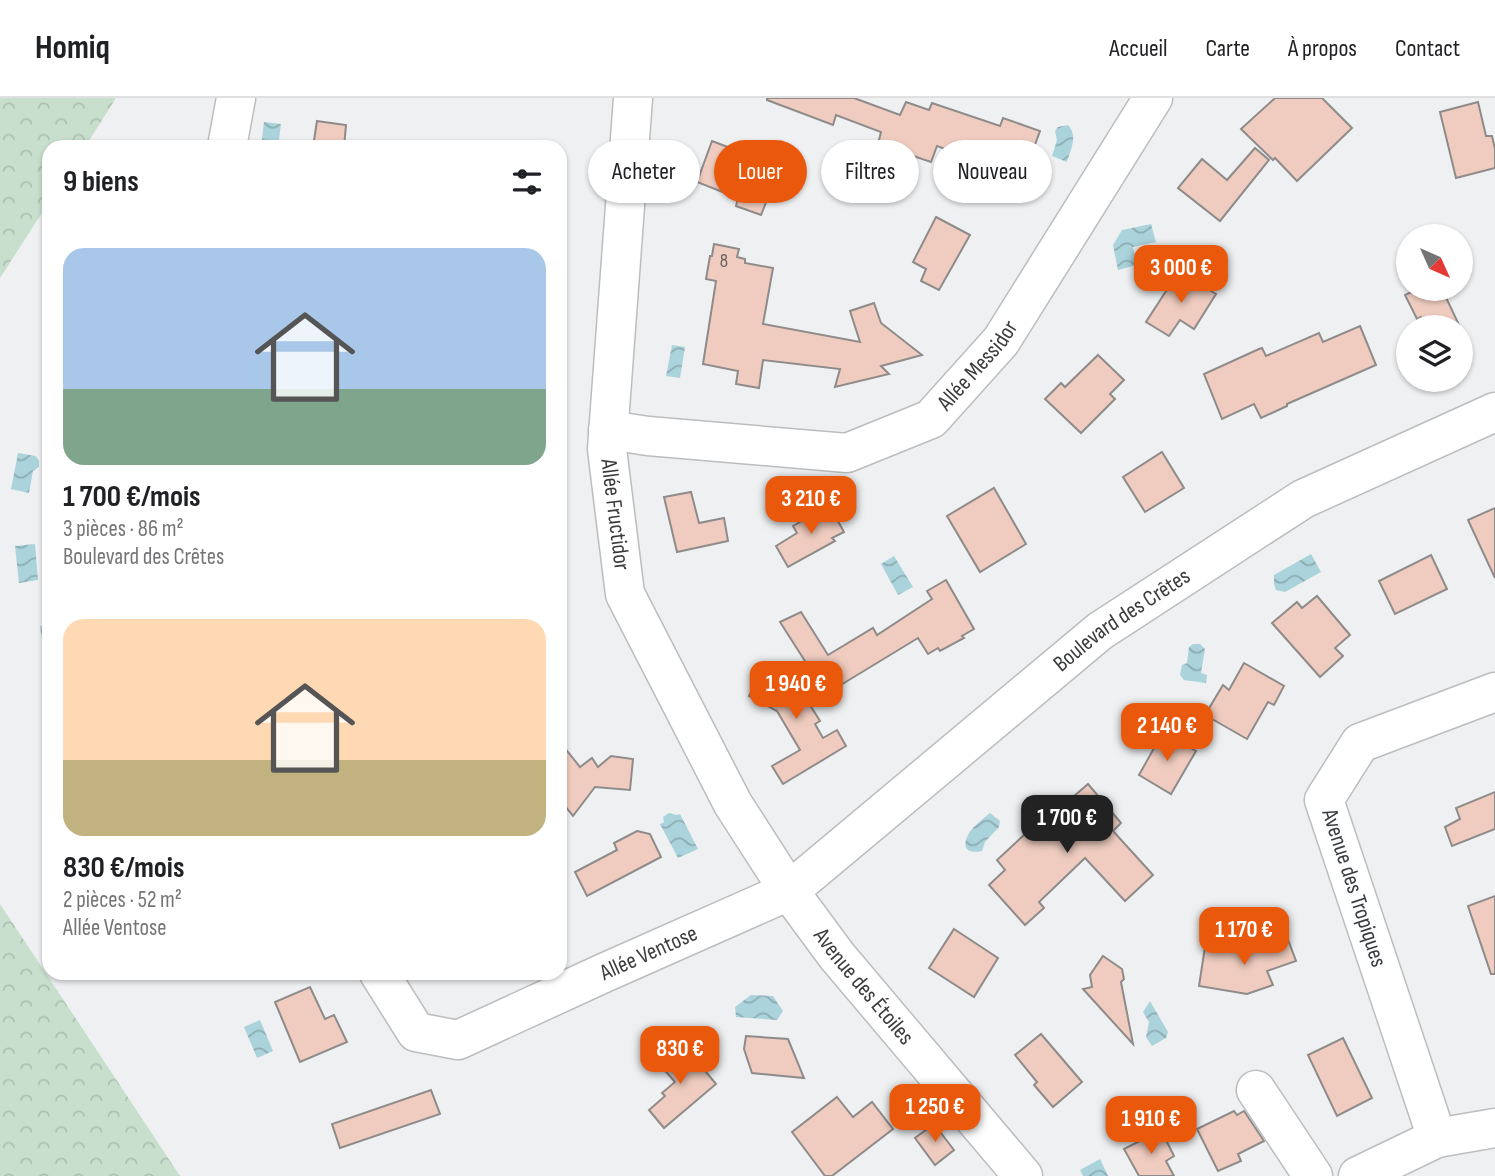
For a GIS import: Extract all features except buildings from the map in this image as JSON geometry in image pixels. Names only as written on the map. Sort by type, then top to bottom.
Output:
[{"type":"street","points":[[228,140],[236,98]]},
{"type":"street","name":"Allée Fructidor","points":[[633,98],[607,449],[625,594],[733,804],[789,891]]},
{"type":"street","name":"Allée Messidor","points":[[608,430],[648,436],[847,453],[931,419],[1001,341],[1153,98]]},
{"type":"street","name":"Boulevard des Crêtes","points":[[789,891],[1100,631],[1303,499],[1495,412]]},
{"type":"street","name":"Avenue des Tropiques","points":[[1437,1138],[1324,800],[1360,743],[1495,692]]},
{"type":"street","name":"Allée Ventose","points":[[383,980],[416,1032],[458,1040],[789,891]]},
{"type":"street","name":"Avenue des Étoiles","points":[[789,891],[837,956],[1023,1176]]},
{"type":"street","points":[[1256,1090],[1313,1176]]},
{"type":"street","points":[[1358,1176],[1437,1138],[1495,1128]]},
{"type":"green space","points":[[0,98],[116,98],[89,140],[42,140],[42,213],[0,278]]},
{"type":"green space","points":[[0,904],[42,967],[42,980],[50,980],[180,1176],[0,1176]]},
{"type":"water","points":[[264,122],[281,124],[279,140],[262,140]]},
{"type":"water","points":[[1068,125],[1073,134],[1067,162],[1052,156],[1057,140],[1055,131],[1058,127]]},
{"type":"water","points":[[1151,224],[1156,242],[1133,247],[1137,265],[1118,270],[1113,245],[1122,230]]},
{"type":"water","points":[[672,345],[685,347],[680,378],[666,376]]},
{"type":"water","points":[[18,453],[36,456],[39,461],[39,467],[33,471],[29,493],[11,489]]},
{"type":"water","points":[[35,544],[38,580],[19,583],[15,546]]},
{"type":"water","points":[[1311,554],[1321,572],[1285,592],[1276,590],[1274,575]]},
{"type":"water","points":[[894,556],[913,587],[898,595],[881,564]]},
{"type":"water","points":[[1200,644],[1205,649],[1201,673],[1207,675],[1206,683],[1184,680],[1180,675],[1182,665],[1187,663],[1189,647]]},
{"type":"water","points":[[669,813],[680,814],[698,849],[678,858],[660,824],[664,822],[663,817]]},
{"type":"water","points":[[990,813],[1000,821],[999,827],[985,842],[982,851],[970,851],[965,844],[968,835]]},
{"type":"water","points":[[751,995],[773,996],[783,1011],[777,1020],[736,1017],[735,1007]]},
{"type":"water","points":[[1150,1001],[1168,1032],[1166,1038],[1152,1046],[1146,1037],[1149,1022],[1143,1012]]},
{"type":"water","points":[[260,1020],[273,1051],[257,1058],[244,1027]]},
{"type":"water","points":[[1100,1159],[1108,1176],[1083,1176],[1080,1170]]}]
